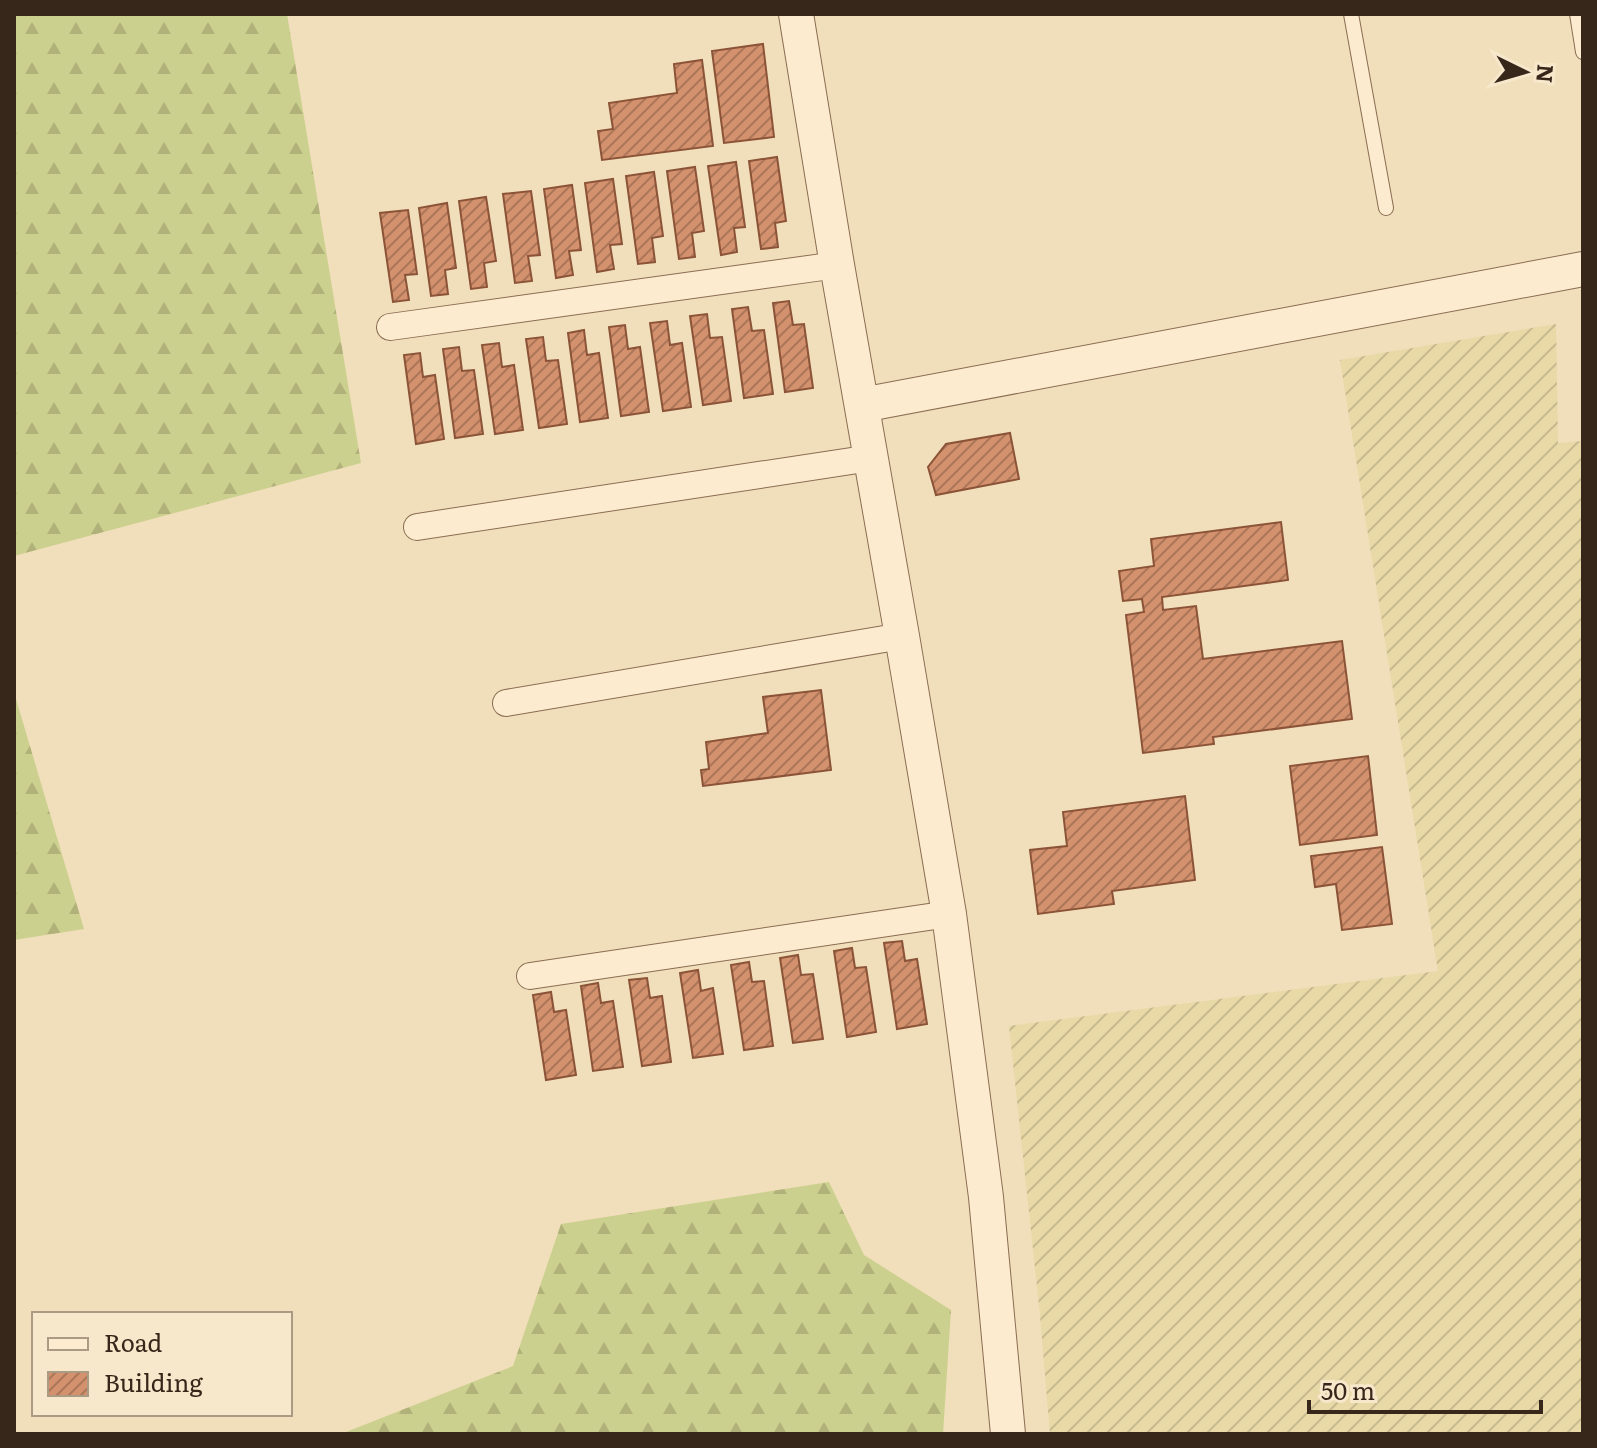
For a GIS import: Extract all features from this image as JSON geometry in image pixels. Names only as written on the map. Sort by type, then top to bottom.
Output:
[{"type":"street","points":[[796,14],[949,914],[986,1197],[1008,1434]]},
{"type":"street","points":[[390,327],[837,265]]},
{"type":"street","points":[[862,405],[1583,269]]},
{"type":"street","points":[[417,527],[871,458]]},
{"type":"street","points":[[506,703],[902,636]]},
{"type":"street","points":[[530,976],[949,914]]},
{"type":"lane","points":[[1351,14],[1386,208]]},
{"type":"lane","points":[[1577,14],[1583,52]]},
{"type":"shaded area","points":[[1556,324],[1558,443],[1583,441],[1583,1434],[1050,1434],[1009,1026],[1438,971],[1340,360]]},
{"type":"green space","points":[[14,14],[287,14],[361,463],[14,556]]},
{"type":"green space","points":[[14,692],[84,929],[14,940]]},
{"type":"green space","points":[[829,1182],[864,1255],[951,1310],[943,1434],[341,1434],[513,1366],[561,1224]]},
{"type":"building","points":[[763,44],[774,137],[724,143],[712,51]]},
{"type":"building","points":[[702,60],[713,146],[602,160],[598,131],[613,129],[609,103],[677,93],[674,64]]},
{"type":"building","points":[[777,157],[786,221],[775,223],[778,247],[761,249],[749,161]]},
{"type":"building","points":[[736,162],[745,227],[734,228],[737,252],[721,255],[708,166]]},
{"type":"building","points":[[695,167],[704,231],[692,233],[695,257],[679,259],[667,171]]},
{"type":"building","points":[[654,172],[663,236],[652,238],[655,262],[638,264],[626,176]]},
{"type":"building","points":[[613,179],[622,244],[610,245],[614,269],[597,272],[585,183]]},
{"type":"building","points":[[572,185],[581,250],[569,251],[573,275],[556,278],[544,189]]},
{"type":"building","points":[[531,191],[540,255],[528,256],[532,281],[515,283],[503,194]]},
{"type":"building","points":[[486,197],[496,261],[484,263],[487,287],[471,289],[459,201]]},
{"type":"building","points":[[447,203],[456,268],[445,270],[448,294],[431,296],[419,208]]},
{"type":"building","points":[[408,210],[417,274],[405,275],[409,300],[393,302],[380,213]]},
{"type":"building","points":[[789,301],[793,325],[804,324],[813,388],[785,392],[773,303]]},
{"type":"building","points":[[748,307],[752,331],[764,330],[773,394],[744,398],[732,309]]},
{"type":"building","points":[[707,314],[710,338],[722,337],[731,401],[703,405],[690,316]]},
{"type":"building","points":[[667,321],[670,345],[682,343],[691,407],[663,411],[650,323]]},
{"type":"building","points":[[625,325],[628,349],[640,347],[649,412],[621,416],[609,327]]},
{"type":"building","points":[[584,330],[587,355],[599,353],[608,418],[580,422],[568,333]]},
{"type":"building","points":[[543,337],[546,361],[558,360],[567,424],[539,428],[526,339]]},
{"type":"building","points":[[499,343],[502,367],[514,365],[523,430],[495,434],[482,345]]},
{"type":"building","points":[[459,347],[462,371],[474,370],[483,434],[455,438],[443,349]]},
{"type":"building","points":[[420,353],[423,377],[435,375],[444,439],[416,444],[404,355]]},
{"type":"building","points":[[1010,433],[1019,479],[936,495],[928,467],[946,444]]},
{"type":"building","points":[[1281,522],[1288,580],[1162,597],[1163,610],[1196,606],[1203,659],[1342,641],[1352,719],[1213,737],[1214,744],[1143,753],[1126,615],[1144,612],[1142,599],[1123,601],[1119,571],[1154,566],[1151,539]]},
{"type":"building","points":[[821,690],[831,770],[703,786],[701,770],[709,769],[706,742],[768,733],[763,697]]},
{"type":"building","points":[[1368,756],[1377,835],[1300,845],[1290,766]]},
{"type":"building","points":[[1185,796],[1195,880],[1112,891],[1114,904],[1038,914],[1030,850],[1067,846],[1063,812]]},
{"type":"building","points":[[1382,847],[1392,924],[1342,930],[1336,884],[1315,887],[1311,856]]},
{"type":"building","points":[[902,941],[905,961],[917,959],[927,1024],[897,1029],[884,943]]},
{"type":"building","points":[[852,948],[855,968],[866,967],[876,1032],[847,1037],[834,951]]},
{"type":"building","points":[[798,955],[801,975],[813,974],[823,1039],[793,1043],[780,958]]},
{"type":"building","points":[[749,962],[752,982],[764,981],[773,1046],[744,1050],[731,965]]},
{"type":"building","points":[[698,970],[701,991],[713,988],[723,1054],[693,1058],[680,973]]},
{"type":"building","points":[[647,978],[650,998],[662,996],[671,1062],[642,1066],[629,980]]},
{"type":"building","points":[[598,983],[601,1003],[613,1001],[623,1067],[593,1071],[581,986]]},
{"type":"building","points":[[551,992],[554,1012],[566,1010],[576,1075],[546,1080],[533,995]]}]
